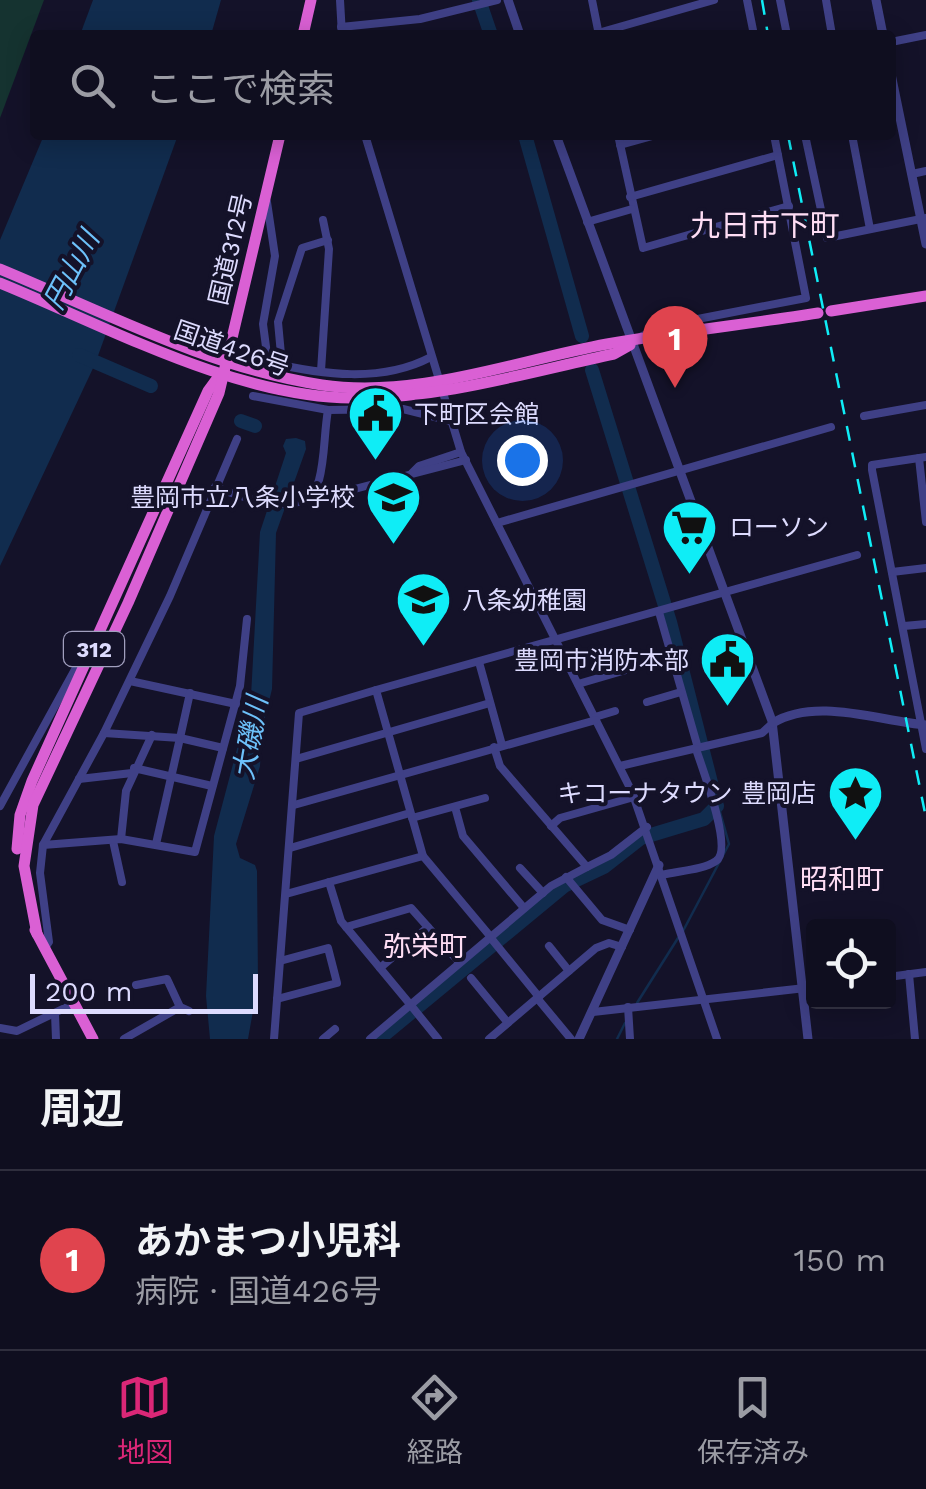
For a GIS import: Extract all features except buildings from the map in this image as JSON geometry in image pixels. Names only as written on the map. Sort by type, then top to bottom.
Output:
[{"type":"highway","points":[[304,30],[311,0]]},
{"type":"highway","name":"国道312号","points":[[93,1039],[24,904],[18,834],[26,798],[208,391],[224,367],[279,140]]},
{"type":"highway","name":"国道426号","points":[[0,270],[204,359]]},
{"type":"highway","name":"国道426号","points":[[0,283],[263,383],[350,398],[614,354],[633,343],[818,313]]},
{"type":"highway","points":[[832,310],[926,296]]},
{"type":"street","points":[[340,0],[341,30]]},
{"type":"street","points":[[348,30],[420,19],[498,0]]},
{"type":"street","points":[[508,0],[518,30]]},
{"type":"street","points":[[592,0],[597,30]]},
{"type":"street","points":[[663,0],[666,14]]},
{"type":"street","points":[[612,30],[714,0]]},
{"type":"street","points":[[748,0],[753,30]]},
{"type":"street","points":[[780,0],[786,30]]},
{"type":"street","points":[[826,0],[831,30]]},
{"type":"street","points":[[876,0],[882,30]]},
{"type":"street","points":[[896,41],[926,35]]},
{"type":"street","points":[[896,98],[924,218],[926,244]]},
{"type":"street","points":[[367,140],[464,456],[634,796],[717,1039]]},
{"type":"street","points":[[558,140],[773,723],[806,973]]},
{"type":"street","points":[[619,140],[643,248],[789,206]]},
{"type":"street","points":[[633,343],[672,324],[806,298],[775,140]]},
{"type":"street","points":[[807,140],[827,238],[924,218]]},
{"type":"street","points":[[853,140],[870,229]]},
{"type":"street","points":[[630,197],[778,155]]},
{"type":"street","points":[[912,174],[926,171]]},
{"type":"street","points":[[263,383],[263,324],[275,256],[266,197]]},
{"type":"street","points":[[588,222],[632,209]]},
{"type":"street","points":[[322,220],[328,240],[322,371]]},
{"type":"street","points":[[282,365],[278,322],[302,248],[328,240]]},
{"type":"street","points":[[282,365],[322,371],[391,373],[432,358]]},
{"type":"street","points":[[263,383],[282,365]]},
{"type":"street","points":[[263,383],[328,410],[403,409],[451,421]]},
{"type":"street","points":[[864,416],[926,404]]},
{"type":"street","points":[[215,487],[262,502],[292,504],[319,484],[328,410]]},
{"type":"street","points":[[497,523],[831,427]]},
{"type":"street","points":[[44,949],[49,942],[40,873],[43,845],[130,681],[237,439]]},
{"type":"street","points":[[320,498],[464,456]]},
{"type":"street","points":[[926,522],[923,458],[872,465],[926,748]]},
{"type":"street","points":[[274,1039],[298,713],[858,554]]},
{"type":"street","points":[[892,572],[926,568]]},
{"type":"street","points":[[659,612],[723,842],[719,859],[660,870]]},
{"type":"street","points":[[43,845],[117,840],[195,852],[236,704],[247,620]]},
{"type":"street","points":[[904,626],[926,624]]},
{"type":"street","points":[[0,806],[89,644]]},
{"type":"street","points":[[479,662],[500,766],[587,867]]},
{"type":"street","points":[[578,684],[626,670]]},
{"type":"street","points":[[130,681],[236,704]]},
{"type":"street","points":[[376,690],[422,856],[575,1039],[593,1012],[660,870]]},
{"type":"street","points":[[647,702],[682,692]]},
{"type":"street","points":[[156,844],[190,693]]},
{"type":"street","points":[[296,759],[490,702]]},
{"type":"street","points":[[294,805],[615,711]]},
{"type":"street","points":[[620,766],[762,733],[773,723],[807,712],[924,725]]},
{"type":"street","points":[[104,734],[180,738],[223,748]]},
{"type":"street","points":[[122,882],[117,840],[133,771],[152,735]]},
{"type":"street","points":[[79,779],[133,771],[212,786]]},
{"type":"street","points":[[551,826],[560,818],[634,796]]},
{"type":"street","points":[[290,848],[485,798]]},
{"type":"street","points":[[455,807],[462,836],[524,908]]},
{"type":"street","points":[[370,1039],[543,893],[611,856],[646,827]]},
{"type":"street","points":[[286,894],[422,856]]},
{"type":"street","points":[[520,868],[543,893]]},
{"type":"street","points":[[569,881],[602,920],[630,930]]},
{"type":"street","points":[[329,882],[346,927],[438,1039]]},
{"type":"street","points":[[346,927],[411,908],[459,962]]},
{"type":"street","points":[[380,968],[428,926]]},
{"type":"street","points":[[489,1039],[603,943],[622,947]]},
{"type":"street","points":[[549,946],[570,971]]},
{"type":"street","points":[[277,999],[337,983],[328,948],[280,960]]},
{"type":"street","points":[[896,976],[926,972]]},
{"type":"street","points":[[910,974],[915,1039]]},
{"type":"street","points":[[471,978],[508,1024]]},
{"type":"street","points":[[124,1039],[184,1009],[167,979],[136,985]]},
{"type":"street","points":[[593,1012],[806,988]]},
{"type":"street","points":[[0,1028],[18,1035],[73,1004]]},
{"type":"street","points":[[628,1007],[630,1039]]},
{"type":"street","points":[[808,1009],[808,1039]]},
{"type":"street","points":[[55,1014],[56,1039]]},
{"type":"street","points":[[323,1039],[335,1028]]},
{"type":"green space","points":[[0,0],[44,0],[30,30],[0,118]]},
{"type":"water","points":[[93,0],[221,0],[212,30],[82,30]]},
{"type":"water","name":"円山川","points":[[42,140],[176,140],[95,364],[0,566],[0,240]]},
{"type":"water","points":[[286,439],[305,441],[306,449],[276,533],[272,689],[262,730],[260,766],[236,844],[240,858],[255,865],[257,871],[258,983],[248,1039],[210,1039],[206,996],[214,836],[251,696],[260,532],[286,453],[283,446]]},
{"type":"waterway","points":[[479,0],[489,30]]},
{"type":"waterway","points":[[526,140],[582,336]]},
{"type":"waterway","name":"大磯川","points":[[79,355],[151,386]]},
{"type":"waterway","points":[[379,1039],[564,886],[604,867],[641,838],[704,819],[717,806],[670,622],[592,370]]},
{"type":"waterway","name":"大磯川","points":[[241,421],[255,426]]},
{"type":"waterway","points":[[683,931],[729,844],[720,812]]},
{"type":"waterway","points":[[637,1003],[678,938]]},
{"type":"waterway","points":[[617,1039],[625,1023]]},
{"type":"railway","points":[[762,0],[767,30]]},
{"type":"railway","points":[[789,140],[926,818]]},
{"type":"place","name":"あかまつ小児科","points":[[675,388]]},
{"type":"place","name":"下町区会館","points":[[375,463]]},
{"type":"place","name":"豊岡市立八条小学校","points":[[394,546]]},
{"type":"place","name":"ローソン","points":[[690,576]]},
{"type":"place","name":"八条幼稚園","points":[[423,649]]},
{"type":"place","name":"豊岡市消防本部","points":[[728,709]]},
{"type":"place","name":"キコーナタウン 豊岡店","points":[[855,842]]},
{"type":"district","name":"九日市下町","points":[[765,226]]},
{"type":"district","name":"昭和町","points":[[842,879]]},
{"type":"district","name":"弥栄町","points":[[425,946]]}]
